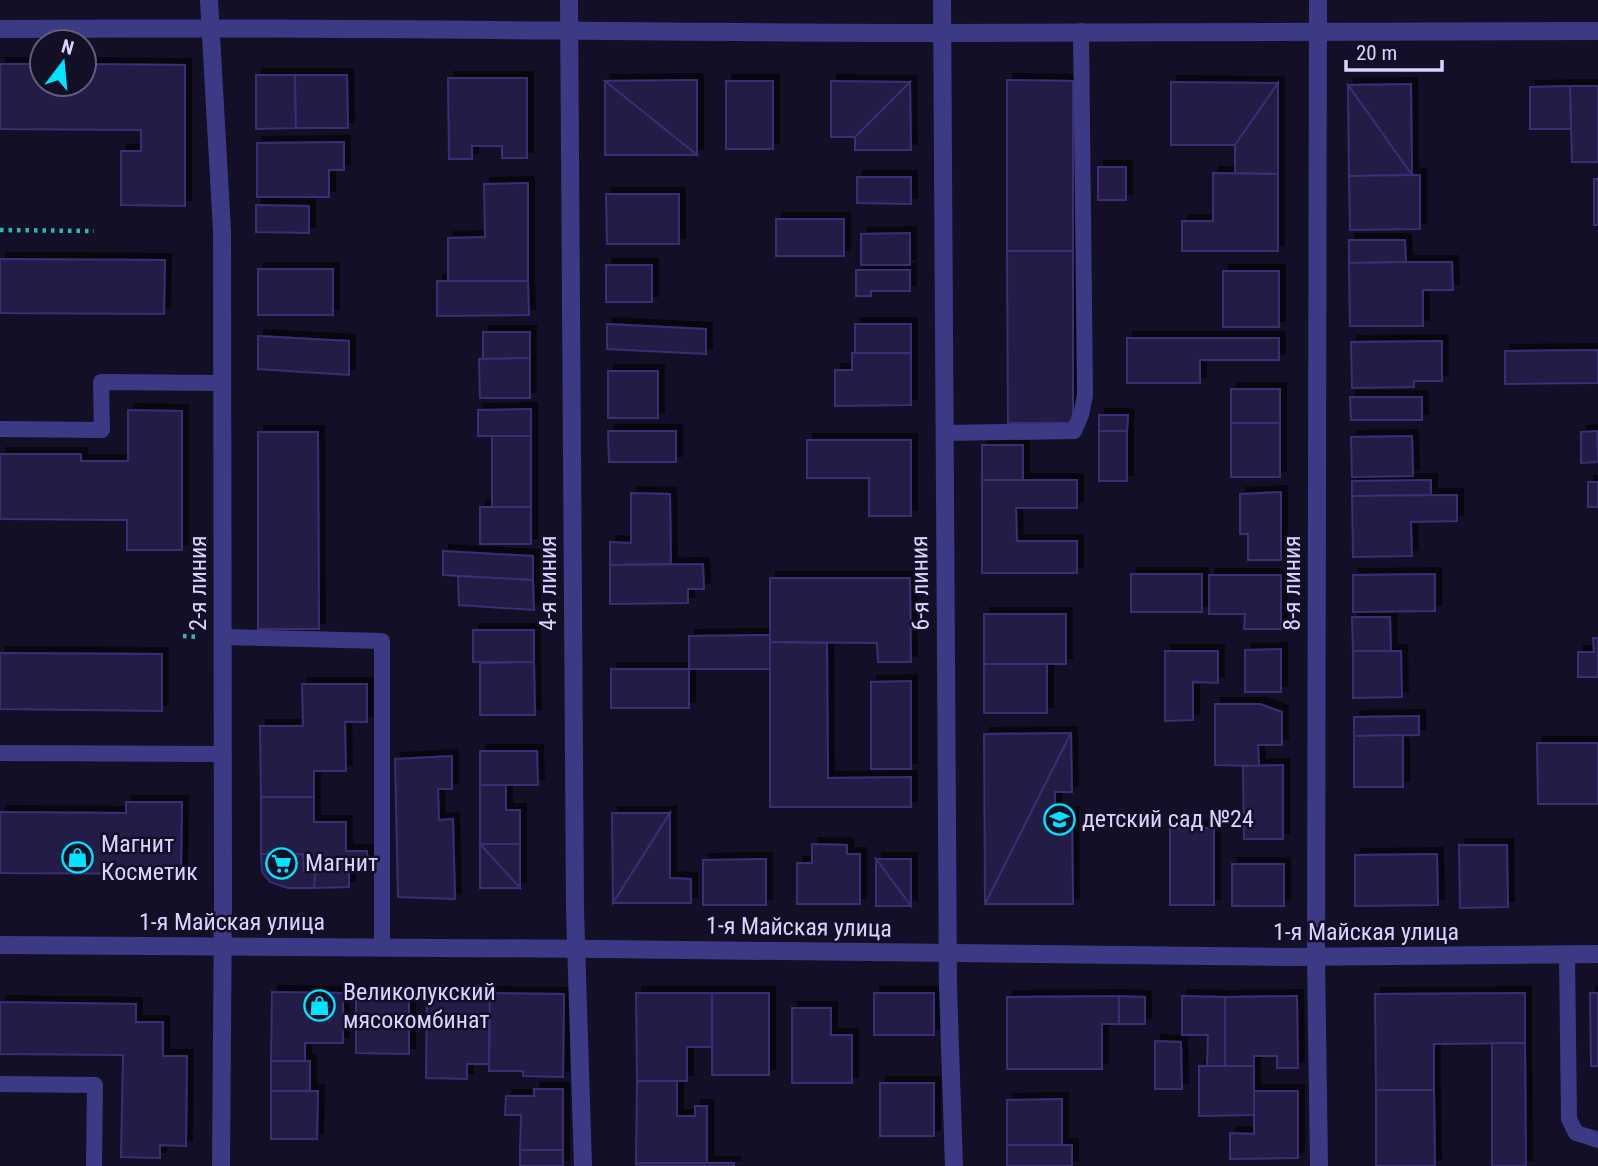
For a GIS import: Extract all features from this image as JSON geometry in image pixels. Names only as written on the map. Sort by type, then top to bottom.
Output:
[{"type":"street","name":"2-я линия","points":[[209,0],[222,231],[221,1166]]},
{"type":"street","name":"4-я линия","points":[[569,0],[576,949],[583,1166]]},
{"type":"street","name":"6-я линия","points":[[942,0],[948,954],[954,1166]]},
{"type":"street","name":"8-я линия","points":[[1318,0],[1316,957],[1319,1166]]},
{"type":"street","points":[[0,29],[209,27],[942,33],[1598,31]]},
{"type":"street","name":"1-я Майская улица","points":[[0,945],[1316,957],[1598,954]]},
{"type":"lane","points":[[944,433],[1073,431],[1081,415],[1085,396],[1081,31]]},
{"type":"lane","points":[[0,429],[102,430],[101,382],[222,383]]},
{"type":"lane","points":[[223,637],[382,640],[382,948]]},
{"type":"lane","points":[[0,753],[222,754]]},
{"type":"lane","points":[[1567,954],[1569,1119],[1576,1133],[1598,1140]]},
{"type":"lane","points":[[0,1084],[95,1085],[94,1166]]},
{"type":"path","points":[[0,230],[94,231]]},
{"type":"building","points":[[0,64],[28,64],[28,98],[98,98],[98,64],[185,65],[185,206],[121,205],[121,151],[141,151],[141,130],[0,129]]},
{"type":"building","points":[[256,75],[295,75],[296,128],[256,129]]},
{"type":"building","points":[[295,75],[347,75],[348,128],[296,128]]},
{"type":"building","points":[[448,78],[527,78],[527,158],[502,158],[502,146],[472,146],[472,159],[449,159]]},
{"type":"building","points":[[697,80],[697,155],[605,81]]},
{"type":"building","points":[[1007,80],[1073,81],[1073,251],[1007,251]]},
{"type":"building","points":[[605,81],[697,155],[605,155]]},
{"type":"building","points":[[726,81],[773,81],[773,149],[726,149]]},
{"type":"building","points":[[831,81],[910,82],[855,137],[831,137]]},
{"type":"building","points":[[910,82],[911,150],[855,150],[855,137]]},
{"type":"building","points":[[1171,82],[1278,83],[1235,145],[1171,145]]},
{"type":"building","points":[[1278,83],[1278,174],[1235,173],[1235,145]]},
{"type":"building","points":[[1411,84],[1412,175],[1348,85]]},
{"type":"building","points":[[1348,85],[1412,175],[1349,176]]},
{"type":"building","points":[[1570,86],[1598,86],[1598,162],[1572,162]]},
{"type":"building","points":[[1570,86],[1571,129],[1530,129],[1530,87]]},
{"type":"building","points":[[344,142],[344,170],[329,170],[329,197],[257,197],[257,143]]},
{"type":"building","points":[[1098,167],[1126,167],[1126,200],[1098,200]]},
{"type":"building","points":[[1213,173],[1278,174],[1278,251],[1182,251],[1182,221],[1213,221]]},
{"type":"building","points":[[1420,175],[1420,229],[1350,230],[1349,176]]},
{"type":"building","points":[[857,177],[911,177],[911,204],[857,203]]},
{"type":"building","points":[[1594,179],[1598,179],[1598,225],[1594,225]]},
{"type":"building","points":[[528,183],[528,281],[448,281],[448,238],[485,237],[484,184]]},
{"type":"building","points":[[606,194],[679,194],[679,244],[607,244]]},
{"type":"building","points":[[256,205],[309,206],[309,233],[256,232]]},
{"type":"building","points":[[776,219],[844,219],[844,256],[776,256]]},
{"type":"building","points":[[910,233],[910,265],[861,265],[861,234]]},
{"type":"building","points":[[1349,240],[1405,240],[1406,262],[1349,263]]},
{"type":"building","points":[[1007,251],[1073,251],[1073,423],[1008,423]]},
{"type":"building","points":[[0,259],[165,260],[164,314],[0,313]]},
{"type":"building","points":[[1452,262],[1453,290],[1423,290],[1423,326],[1350,326],[1349,263]]},
{"type":"building","points":[[606,265],[652,265],[652,302],[606,302]]},
{"type":"building","points":[[258,269],[333,269],[333,315],[258,315]]},
{"type":"building","points":[[856,270],[910,270],[910,291],[871,291],[871,296],[856,296]]},
{"type":"building","points":[[1223,271],[1279,271],[1279,327],[1223,327]]},
{"type":"building","points":[[437,281],[528,281],[529,315],[437,316]]},
{"type":"building","points":[[607,324],[706,329],[706,354],[607,349]]},
{"type":"building","points":[[855,324],[911,324],[911,353],[855,353]]},
{"type":"building","points":[[483,332],[530,332],[530,358],[483,359]]},
{"type":"building","points":[[258,336],[349,341],[349,375],[258,369]]},
{"type":"building","points":[[1127,338],[1279,338],[1279,360],[1200,360],[1200,383],[1127,383]]},
{"type":"building","points":[[1442,341],[1442,381],[1414,381],[1414,387],[1352,388],[1351,342]]},
{"type":"building","points":[[1598,350],[1598,383],[1505,384],[1505,351]]},
{"type":"building","points":[[852,353],[911,353],[911,405],[835,406],[835,370],[852,370]]},
{"type":"building","points":[[530,358],[530,398],[480,398],[479,359]]},
{"type":"building","points":[[608,371],[658,371],[658,418],[608,418]]},
{"type":"building","points":[[1231,389],[1280,389],[1280,423],[1231,423]]},
{"type":"building","points":[[1350,397],[1422,397],[1422,420],[1351,420]]},
{"type":"building","points":[[531,409],[531,436],[478,436],[478,410]]},
{"type":"building","points":[[128,410],[182,411],[182,550],[127,550],[127,520],[0,519],[0,454],[81,454],[81,461],[128,461]]},
{"type":"building","points":[[1099,415],[1128,415],[1127,431],[1099,431]]},
{"type":"building","points":[[1231,423],[1280,423],[1280,477],[1231,477]]},
{"type":"building","points":[[608,431],[676,431],[676,462],[609,462]]},
{"type":"building","points":[[1099,431],[1127,431],[1127,481],[1099,481]]},
{"type":"building","points":[[1597,431],[1598,462],[1581,463],[1581,432]]},
{"type":"building","points":[[258,432],[318,432],[319,629],[258,629]]},
{"type":"building","points":[[492,436],[531,436],[531,507],[492,508]]},
{"type":"building","points":[[1412,436],[1413,476],[1352,477],[1351,437]]},
{"type":"building","points":[[807,440],[911,440],[911,516],[869,516],[869,478],[807,478]]},
{"type":"building","points":[[982,445],[1023,445],[1023,481],[982,480]]},
{"type":"building","points":[[982,480],[1077,480],[1077,508],[1016,508],[1017,541],[1077,541],[1077,573],[982,573]]},
{"type":"building","points":[[1431,480],[1431,495],[1352,496],[1352,481]]},
{"type":"building","points":[[1588,482],[1598,482],[1598,507],[1588,507]]},
{"type":"building","points":[[1281,492],[1281,560],[1248,560],[1248,534],[1240,534],[1240,494]]},
{"type":"building","points":[[631,493],[670,494],[671,564],[610,565],[610,542],[631,543]]},
{"type":"building","points":[[1457,495],[1457,521],[1411,522],[1412,556],[1353,557],[1352,496]]},
{"type":"building","points":[[480,507],[531,507],[531,544],[480,544]]},
{"type":"building","points":[[443,551],[533,556],[533,580],[443,575]]},
{"type":"building","points":[[703,564],[704,589],[688,589],[688,603],[610,604],[610,565]]},
{"type":"building","points":[[1131,574],[1202,574],[1202,612],[1131,612]]},
{"type":"building","points":[[1435,574],[1435,611],[1353,612],[1353,575]]},
{"type":"building","points":[[1209,575],[1281,575],[1281,629],[1244,629],[1245,614],[1209,614]]},
{"type":"building","points":[[458,576],[533,580],[534,610],[459,605]]},
{"type":"building","points":[[770,578],[910,578],[911,662],[878,662],[877,643],[770,642]]},
{"type":"building","points":[[984,614],[1066,614],[1066,664],[984,664]]},
{"type":"building","points":[[1352,617],[1390,617],[1391,651],[1353,651]]},
{"type":"building","points":[[473,630],[534,630],[534,662],[473,662]]},
{"type":"building","points":[[770,635],[770,669],[689,669],[689,636]]},
{"type":"building","points":[[1593,638],[1598,638],[1598,677],[1578,677],[1578,652],[1594,652]]},
{"type":"building","points":[[770,642],[827,643],[828,778],[911,777],[911,807],[770,807]]},
{"type":"building","points":[[1281,649],[1281,692],[1245,692],[1245,650]]},
{"type":"building","points":[[1165,651],[1218,651],[1218,683],[1193,682],[1193,720],[1165,721]]},
{"type":"building","points":[[1353,651],[1401,651],[1402,697],[1353,698]]},
{"type":"building","points":[[0,653],[162,654],[162,711],[0,709]]},
{"type":"building","points":[[534,662],[535,715],[480,715],[480,663]]},
{"type":"building","points":[[984,664],[1047,664],[1047,713],[984,713]]},
{"type":"building","points":[[611,669],[689,669],[689,708],[611,708]]},
{"type":"building","points":[[911,681],[911,769],[871,769],[871,682]]},
{"type":"building","points":[[302,684],[367,684],[367,722],[345,722],[346,771],[314,771],[314,797],[261,797],[260,726],[303,726]]},
{"type":"building","points":[[1215,704],[1260,704],[1282,712],[1282,745],[1258,745],[1259,766],[1215,765]]},
{"type":"building","points":[[1419,716],[1419,735],[1354,736],[1354,717]]},
{"type":"building","points":[[1071,733],[985,904],[984,734]]},
{"type":"building","points":[[1071,733],[1072,792],[1055,792],[1055,813],[1072,813],[1073,904],[985,904]]},
{"type":"building","points":[[1403,735],[1403,787],[1354,787],[1354,736]]},
{"type":"building","points":[[1537,743],[1598,743],[1598,804],[1538,804]]},
{"type":"building","points":[[480,751],[537,751],[538,785],[480,785]]},
{"type":"building","points":[[452,756],[452,789],[438,789],[439,820],[453,819],[455,899],[398,897],[395,759]]},
{"type":"building","points":[[1283,765],[1283,839],[1244,839],[1243,766]]},
{"type":"building","points":[[480,785],[506,785],[506,810],[520,810],[520,844],[480,844]]},
{"type":"building","points":[[261,797],[314,797],[314,822],[346,822],[346,851],[367,851],[368,871],[349,871],[349,887],[314,888],[315,871],[304,871],[303,854],[261,854]]},
{"type":"building","points":[[126,802],[182,802],[181,874],[0,873],[0,812],[126,813]]},
{"type":"building","points":[[612,813],[670,813],[613,903]]},
{"type":"building","points":[[670,813],[670,878],[691,879],[691,903],[613,903]]},
{"type":"building","points":[[1170,828],[1214,828],[1214,905],[1170,905]]},
{"type":"building","points":[[480,844],[520,844],[520,888]]},
{"type":"building","points":[[480,844],[520,888],[480,888]]},
{"type":"building","points":[[812,844],[847,845],[847,854],[860,854],[860,904],[797,904],[797,863],[812,863]]},
{"type":"building","points":[[1459,845],[1507,845],[1508,907],[1460,908]]},
{"type":"building","name":"Магнит","points":[[261,854],[303,854],[304,871],[315,871],[314,888],[288,888],[270,882],[262,872]]},
{"type":"building","points":[[1437,854],[1438,905],[1355,906],[1355,855]]},
{"type":"building","points":[[766,859],[766,905],[703,905],[703,860]]},
{"type":"building","points":[[876,859],[911,859],[911,906]]},
{"type":"building","points":[[876,859],[911,906],[876,906]]},
{"type":"building","points":[[1232,864],[1284,864],[1284,906],[1232,906]]},
{"type":"building","points":[[272,992],[343,993],[343,1043],[305,1043],[305,1061],[271,1061]]},
{"type":"building","points":[[356,993],[409,993],[409,1054],[356,1053]]},
{"type":"building","points":[[427,993],[490,993],[489,1064],[467,1064],[467,1079],[426,1078]]},
{"type":"building","points":[[490,993],[564,994],[563,1077],[523,1076],[523,1071],[489,1071]]},
{"type":"building","points":[[636,993],[712,993],[712,1047],[687,1047],[687,1081],[637,1081]]},
{"type":"building","points":[[712,993],[769,993],[769,1075],[712,1075]]},
{"type":"building","points":[[874,993],[934,993],[934,1035],[874,1035]]},
{"type":"building","points":[[1525,993],[1525,1043],[1434,1044],[1434,1090],[1376,1090],[1375,994]]},
{"type":"building","points":[[1590,993],[1598,993],[1598,1066],[1591,1066]]},
{"type":"building","points":[[1119,996],[1119,1024],[1102,1024],[1102,1069],[1007,1069],[1007,997]]},
{"type":"building","points":[[1119,996],[1145,997],[1145,1024],[1119,1024]]},
{"type":"building","points":[[1182,996],[1225,997],[1225,1066],[1207,1066],[1208,1035],[1182,1035]]},
{"type":"building","points":[[1297,996],[1298,1068],[1277,1068],[1277,1056],[1254,1056],[1254,1066],[1225,1066],[1225,997]]},
{"type":"building","points":[[0,1002],[136,1004],[136,1022],[163,1022],[163,1056],[187,1056],[186,1146],[160,1145],[160,1158],[121,1157],[123,1055],[0,1054]]},
{"type":"building","points":[[792,1008],[831,1008],[831,1035],[852,1035],[852,1083],[792,1083]]},
{"type":"building","points":[[1155,1041],[1181,1042],[1182,1089],[1155,1089]]},
{"type":"building","points":[[1492,1043],[1525,1043],[1526,1166],[1492,1166]]},
{"type":"building","points":[[271,1061],[310,1061],[310,1091],[271,1091]]},
{"type":"building","points":[[1199,1066],[1254,1066],[1254,1115],[1199,1116]]},
{"type":"building","points":[[637,1081],[677,1081],[677,1116],[695,1116],[695,1106],[707,1106],[707,1163],[636,1163]]},
{"type":"building","points":[[880,1083],[934,1083],[934,1136],[880,1136]]},
{"type":"building","points":[[534,1089],[563,1089],[563,1150],[520,1150],[521,1115],[505,1115],[506,1096],[534,1096]]},
{"type":"building","points":[[1376,1090],[1434,1090],[1435,1166],[1376,1166]]},
{"type":"building","points":[[271,1091],[318,1091],[317,1139],[271,1139]]},
{"type":"building","points":[[1254,1091],[1298,1091],[1298,1158],[1230,1159],[1230,1133],[1254,1134]]},
{"type":"building","points":[[1062,1099],[1062,1145],[1007,1145],[1007,1100]]},
{"type":"building","points":[[1007,1145],[1072,1145],[1072,1166],[1007,1166]]},
{"type":"building","points":[[520,1150],[563,1150],[563,1166],[520,1166]]},
{"type":"building","points":[[636,1163],[734,1163],[734,1166],[636,1166]]},
{"type":"place","name":"детский сад №24","points":[[1059,819]]},
{"type":"place","name":"Магнит Косметик","points":[[78,858]]},
{"type":"place","name":"Магнит","points":[[282,863]]},
{"type":"place","name":"Великолукский мясокомбинат","points":[[320,1006]]}]
